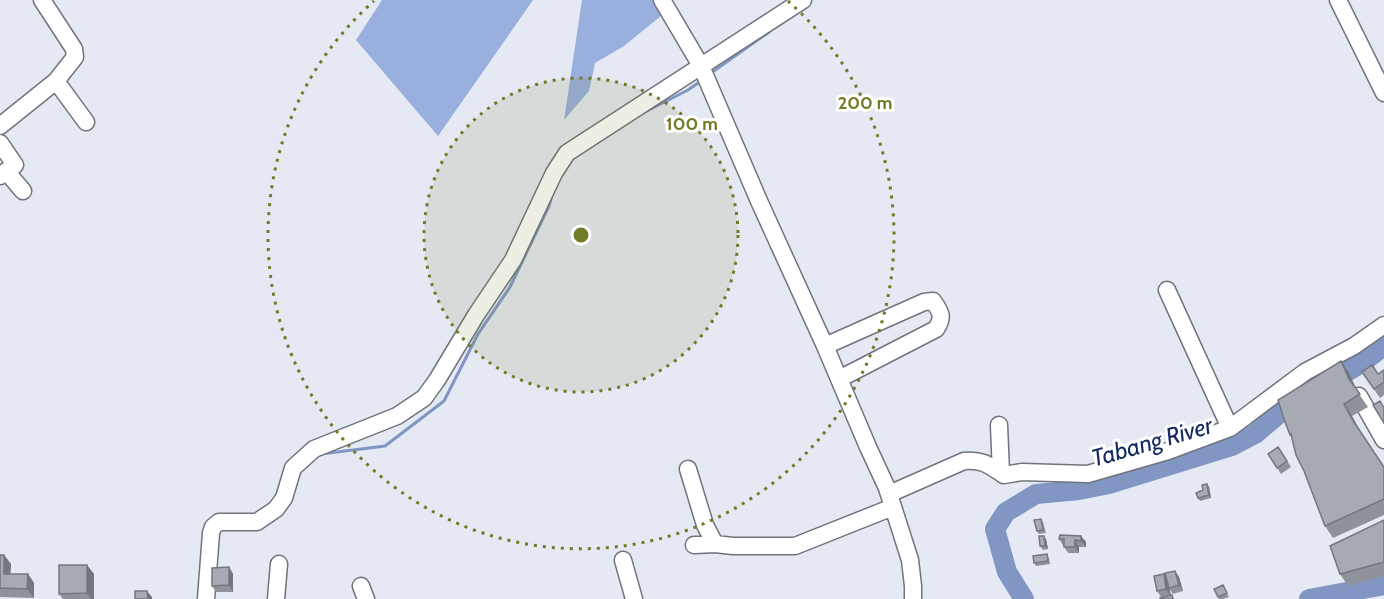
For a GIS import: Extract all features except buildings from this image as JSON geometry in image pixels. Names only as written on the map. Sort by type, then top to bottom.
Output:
[{"type":"street","points":[[0,126],[56,81],[73,60],[74,49],[42,0]]},
{"type":"street","points":[[662,0],[700,66],[825,346],[891,501],[910,560],[913,599]]},
{"type":"street","points":[[206,599],[213,527],[219,522],[257,522],[276,509],[284,498],[293,468],[314,448],[397,416],[424,398],[513,260],[554,173],[567,153],[803,0]]},
{"type":"street","points":[[1338,0],[1384,93]]},
{"type":"street","points":[[56,81],[86,122]]},
{"type":"street","points":[[0,143],[15,165],[3,174],[23,191]]},
{"type":"street","points":[[1167,290],[1230,428]]},
{"type":"street","points":[[825,346],[924,302],[933,301],[940,312],[940,322],[936,329],[839,379]]},
{"type":"street","points":[[694,545],[795,546],[891,501],[963,461],[975,460],[991,465],[1005,475],[1022,472],[1088,474],[1168,451],[1230,428],[1305,372],[1354,346],[1384,325]]},
{"type":"street","points":[[1359,396],[1384,440]]},
{"type":"street","points":[[999,425],[1001,473]]},
{"type":"street","points":[[688,469],[705,525],[715,544]]},
{"type":"street","points":[[623,560],[634,599]]},
{"type":"street","points":[[276,599],[279,564]]},
{"type":"shaded area","points":[[382,0],[533,0],[438,136],[356,40]]},
{"type":"shaded area","points":[[582,0],[667,0],[667,11],[624,46],[595,63],[589,91],[564,120]]},
{"type":"waterway","points":[[711,73],[769,32]]},
{"type":"waterway","points":[[641,114],[701,81]]},
{"type":"waterway","points":[[321,454],[385,446],[444,401],[478,334],[510,287],[549,206],[552,195]]},
{"type":"waterway","name":"Tabang River","points":[[1024,599],[1007,572],[995,529],[1006,512],[1036,494],[1079,490],[1109,484],[1232,446],[1255,434],[1281,412],[1363,362],[1384,346]]},
{"type":"waterway","name":"Tabang River","points":[[1309,599],[1384,585]]}]
